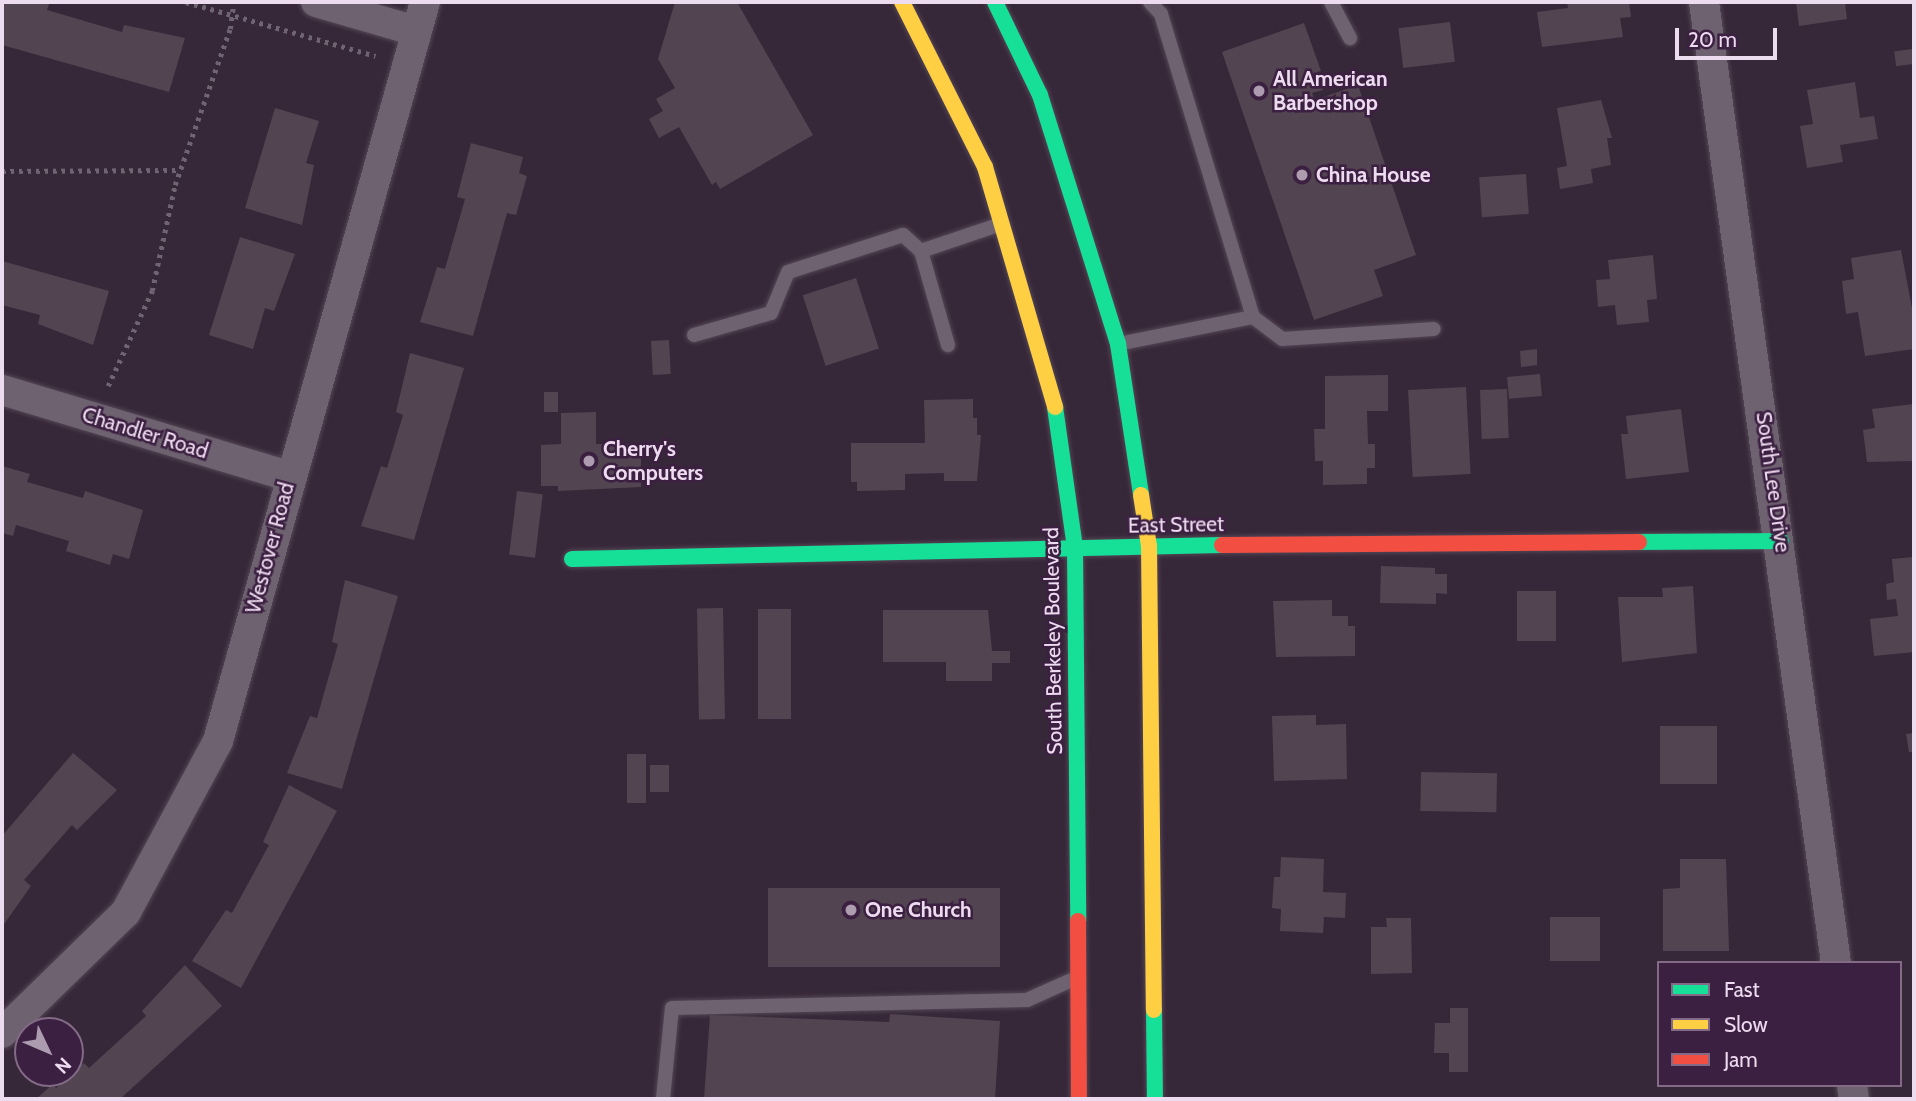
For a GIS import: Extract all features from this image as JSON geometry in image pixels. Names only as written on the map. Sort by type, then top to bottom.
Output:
[{"type":"street","points":[[316,2],[416,31]]},
{"type":"street","name":"Westover Road","points":[[2,1033],[126,912],[218,741],[289,476],[425,2]]},
{"type":"street","name":"South Berkeley Boulevard","points":[[902,2],[985,167],[1053,390],[1075,547],[1079,1099]]},
{"type":"street","name":"South Lee Drive","points":[[1704,2],[1781,541],[1836,961]]},
{"type":"street","points":[[998,3],[1040,95],[1118,344],[1149,546],[1155,1099]]},
{"type":"street","name":"Chandler Road","points":[[2,390],[289,476]]},
{"type":"street","name":"East Street","points":[[572,559],[1075,547],[1781,541]]},
{"type":"lane","points":[[1150,2],[1161,14],[1253,317],[1282,339],[1434,329]]},
{"type":"lane","points":[[1331,2],[1350,38]]},
{"type":"lane","points":[[921,251],[1002,224]]},
{"type":"lane","points":[[694,335],[771,313],[788,272],[903,235],[921,251],[948,345]]},
{"type":"lane","points":[[1118,344],[1253,317]]},
{"type":"lane","points":[[663,1099],[671,1008],[1027,1000],[1079,977]]},
{"type":"path","points":[[186,2],[232,14]]},
{"type":"path","points":[[108,386],[152,291],[180,170],[234,2]]},
{"type":"path","points":[[2,171],[180,170]]},
{"type":"building","points":[[2,2],[40,2],[49,4],[47,10],[122,32],[124,25],[185,38],[169,92],[2,45]]},
{"type":"building","points":[[675,2],[737,2],[813,135],[720,189],[716,182],[712,185],[679,127],[659,138],[649,119],[663,111],[656,99],[675,88],[658,59]]},
{"type":"building","points":[[1567,2],[1629,2],[1631,17],[1620,18],[1623,37],[1542,47],[1537,12],[1568,8]]},
{"type":"building","points":[[1796,2],[1845,2],[1847,19],[1799,26]]},
{"type":"building","points":[[1450,22],[1455,62],[1403,68],[1398,28]]},
{"type":"building","points":[[1304,23],[1321,71],[1317,72],[1323,90],[1312,93],[1315,100],[1358,85],[1416,255],[1374,270],[1383,296],[1314,320],[1222,52]]},
{"type":"building","points":[[1912,49],[1914,64],[1896,66],[1894,52]]},
{"type":"building","points":[[1855,82],[1860,118],[1874,116],[1878,139],[1840,145],[1843,162],[1807,168],[1800,126],[1813,124],[1807,90]]},
{"type":"building","points":[[1601,100],[1612,138],[1607,138],[1611,165],[1591,169],[1593,183],[1560,189],[1557,168],[1567,166],[1557,108]]},
{"type":"building","points":[[275,108],[319,121],[306,163],[314,165],[302,225],[245,208]]},
{"type":"building","points":[[471,143],[523,157],[519,173],[527,176],[516,215],[507,213],[473,336],[420,322],[437,267],[445,269],[465,199],[457,197]]},
{"type":"building","points":[[1526,174],[1529,214],[1482,217],[1479,177]]},
{"type":"building","points":[[240,237],[295,254],[274,311],[265,308],[253,349],[209,335]]},
{"type":"building","points":[[1901,250],[1914,319],[1914,349],[1865,356],[1858,312],[1846,314],[1842,281],[1854,279],[1851,258]]},
{"type":"building","points":[[1653,255],[1657,299],[1647,300],[1649,322],[1617,325],[1615,305],[1598,307],[1596,280],[1610,279],[1608,260]]},
{"type":"building","points":[[2,261],[109,291],[93,345],[38,324],[40,315],[2,305]]},
{"type":"building","points":[[856,278],[879,348],[826,366],[803,295]]},
{"type":"building","points":[[669,340],[671,374],[653,375],[651,341]]},
{"type":"building","points":[[1537,349],[1537,365],[1521,367],[1520,351]]},
{"type":"building","points":[[410,353],[464,368],[414,540],[361,526],[381,466],[387,468],[403,415],[396,412]]},
{"type":"building","points":[[1540,374],[1542,396],[1509,399],[1507,377]]},
{"type":"building","points":[[1388,375],[1388,411],[1367,411],[1368,444],[1375,444],[1375,468],[1367,468],[1367,484],[1323,485],[1323,461],[1315,461],[1314,429],[1325,429],[1325,376]]},
{"type":"building","points":[[1466,387],[1471,474],[1413,477],[1408,390]]},
{"type":"building","points":[[1507,389],[1509,438],[1482,439],[1480,390]]},
{"type":"building","points":[[544,392],[558,392],[558,412],[544,412]]},
{"type":"building","points":[[973,399],[973,418],[977,418],[977,435],[981,435],[977,481],[944,481],[944,473],[905,474],[905,490],[857,491],[857,482],[851,482],[851,443],[925,443],[924,400]]},
{"type":"building","points":[[1914,404],[1914,461],[1867,462],[1863,430],[1875,428],[1872,409]]},
{"type":"building","points":[[1681,409],[1689,472],[1626,479],[1621,434],[1628,434],[1626,416]]},
{"type":"building","points":[[596,412],[596,444],[641,444],[641,487],[558,491],[558,486],[541,486],[541,445],[561,444],[561,413]]},
{"type":"building","points":[[2,466],[30,474],[27,482],[83,498],[85,491],[143,510],[129,559],[113,554],[110,565],[66,551],[69,541],[16,525],[13,536],[2,533]]},
{"type":"building","points":[[517,491],[543,494],[535,558],[509,555]]},
{"type":"building","points":[[1914,557],[1914,652],[1874,656],[1870,619],[1898,616],[1896,599],[1887,600],[1886,584],[1894,582],[1892,559]]},
{"type":"building","points":[[1381,566],[1435,568],[1435,574],[1447,574],[1447,594],[1436,593],[1436,604],[1380,603]]},
{"type":"building","points":[[345,580],[398,596],[342,789],[287,773],[310,716],[317,718],[338,644],[332,642]]},
{"type":"building","points":[[1693,586],[1697,653],[1622,662],[1618,597],[1663,597],[1662,588]]},
{"type":"building","points":[[1517,591],[1556,591],[1556,641],[1517,641]]},
{"type":"building","points":[[1332,600],[1332,616],[1348,616],[1348,626],[1355,626],[1355,656],[1276,657],[1273,601]]},
{"type":"building","points":[[697,608],[723,608],[725,719],[699,719]]},
{"type":"building","points":[[758,609],[791,609],[791,719],[758,719]]},
{"type":"building","points":[[883,610],[988,610],[992,651],[1010,651],[1010,663],[992,663],[992,681],[946,681],[946,662],[883,662]]},
{"type":"building","points":[[1316,715],[1316,725],[1346,724],[1347,779],[1274,781],[1272,716]]},
{"type":"building","points":[[1660,726],[1717,726],[1717,784],[1660,784]]},
{"type":"building","points":[[1914,733],[1914,752],[1909,752],[1906,734]]},
{"type":"building","points":[[73,753],[117,790],[77,830],[72,825],[24,880],[31,886],[2,927],[2,836]]},
{"type":"building","points":[[627,754],[646,754],[646,803],[627,803]]},
{"type":"building","points":[[650,765],[669,765],[669,792],[650,792]]},
{"type":"building","points":[[1421,772],[1497,773],[1496,812],[1420,811]]},
{"type":"building","points":[[289,785],[337,811],[241,988],[192,961],[226,910],[232,913],[269,845],[263,842]]},
{"type":"building","points":[[1281,857],[1324,859],[1323,892],[1346,893],[1345,918],[1324,917],[1323,933],[1280,931],[1281,909],[1272,908],[1274,877],[1280,877]]},
{"type":"building","points":[[1680,859],[1726,859],[1729,951],[1663,951],[1663,889],[1680,888]]},
{"type":"building","points":[[768,888],[1000,888],[1000,967],[768,967]]},
{"type":"building","points":[[1550,917],[1600,917],[1600,961],[1550,961]]},
{"type":"building","points":[[1386,918],[1411,918],[1412,973],[1371,974],[1371,927],[1387,927]]},
{"type":"building","points":[[185,965],[222,1006],[120,1099],[36,1099],[50,1087],[84,1087],[84,1063],[89,1068],[146,1016],[142,1011]]},
{"type":"building","points":[[1450,1008],[1468,1008],[1468,1072],[1449,1072],[1449,1053],[1434,1053],[1435,1023],[1450,1023]]},
{"type":"building","points":[[890,1014],[1000,1021],[995,1099],[704,1099],[710,1015],[889,1022]]},
{"type":"traffic: fast","points":[[995,2],[1040,95],[1118,344],[1141,495]]},
{"type":"traffic: fast","points":[[1055,407],[1075,547],[1078,921]]},
{"type":"traffic: fast","points":[[1639,542],[1781,541]]},
{"type":"traffic: fast","points":[[572,559],[1222,545]]},
{"type":"traffic: fast","points":[[1154,1010],[1155,1099]]},
{"type":"traffic: slow","points":[[902,2],[985,167],[1055,407]]},
{"type":"traffic: slow","points":[[1141,495],[1149,546],[1154,1010]]},
{"type":"traffic: jam","points":[[1222,545],[1639,542]]},
{"type":"traffic: jam","points":[[1078,921],[1079,1099]]},
{"type":"place","name":"All American Barbershop","points":[[1259,91]]},
{"type":"place","name":"China House","points":[[1302,175]]},
{"type":"place","name":"Cherry's Computers","points":[[589,461]]},
{"type":"place","name":"One Church","points":[[851,910]]}]
